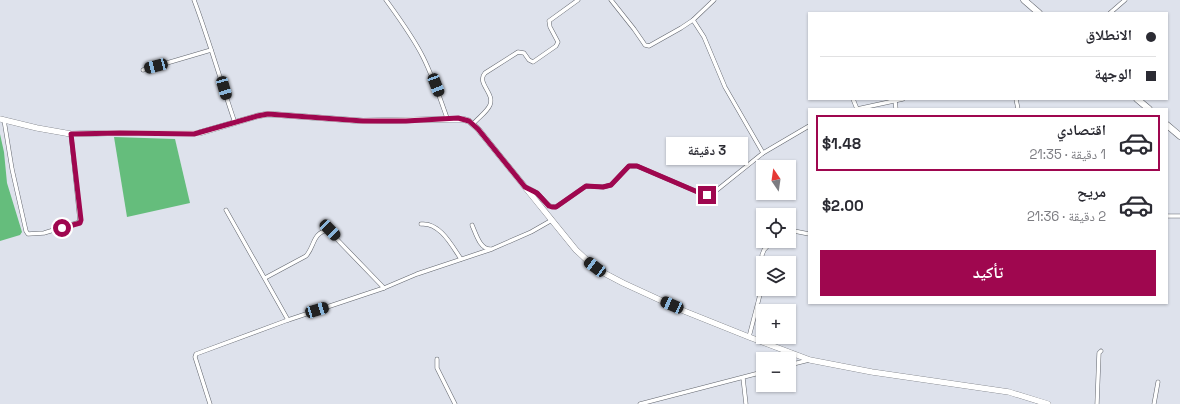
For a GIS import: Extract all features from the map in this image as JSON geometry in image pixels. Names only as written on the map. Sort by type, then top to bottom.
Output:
[{"type":"main road","points":[[1024,0],[1038,12]]},
{"type":"main road","points":[[1138,100],[1148,108]]},
{"type":"main road","points":[[2,119],[50,131],[71,134],[194,134],[268,114],[363,121],[406,121],[447,118],[462,119],[473,124],[582,256],[604,273],[623,283],[684,311],[749,338],[810,360],[872,372],[1009,392],[1048,404]]},
{"type":"main road","points":[[1168,126],[1180,136]]},
{"type":"street","points":[[194,0],[215,58],[235,123]]},
{"type":"street","points":[[386,0],[408,30],[423,56],[447,118]]},
{"type":"street","points":[[473,124],[491,104],[490,95],[482,80],[484,73],[518,52],[524,53],[529,60],[533,62],[556,46],[558,42],[549,21],[578,0]]},
{"type":"street","points":[[611,0],[645,45],[653,45],[693,20],[714,0]]},
{"type":"street","points":[[1111,12],[1125,0]]},
{"type":"street","points":[[693,20],[704,37],[724,87],[763,153]]},
{"type":"street","points":[[143,70],[211,50]]},
{"type":"street","points":[[862,108],[899,100]]},
{"type":"street","points":[[895,101],[896,108]]},
{"type":"street","points":[[2,119],[26,231],[28,234],[44,233],[80,222],[71,134]]},
{"type":"street","points":[[525,187],[537,193],[549,206],[556,207],[586,186],[607,187],[611,185],[629,166],[637,166],[707,195],[717,191],[763,153],[808,127]]},
{"type":"street","points":[[226,210],[288,320]]},
{"type":"street","points":[[1168,216],[1180,216]]},
{"type":"street","points":[[210,404],[195,355],[288,320],[384,288],[418,274],[492,249],[531,232],[552,220]]},
{"type":"street","points":[[421,224],[430,225],[442,233],[461,259]]},
{"type":"street","points":[[472,225],[483,246],[487,249],[492,249]]},
{"type":"street","points":[[265,278],[306,256],[309,253],[316,237],[328,230],[384,288]]},
{"type":"street","points":[[796,231],[808,234]]},
{"type":"street","points":[[749,338],[763,284],[762,255],[766,248]]},
{"type":"street","points":[[1098,404],[1099,353],[1101,351]]},
{"type":"street","points":[[437,359],[437,368],[454,404]]},
{"type":"street","points":[[796,364],[810,360]]},
{"type":"street","points":[[640,404],[756,374]]},
{"type":"street","points":[[743,378],[746,404]]},
{"type":"street","points":[[1154,404],[1158,382]]},
{"type":"green space","points":[[0,134],[4,152],[7,183],[22,232],[20,235],[0,241]]},
{"type":"green space","points":[[114,137],[175,139],[190,203],[127,217]]},
{"type":"route","points":[[62,228],[80,223],[81,220],[71,134],[199,134],[268,114],[363,121],[406,121],[447,118],[458,118],[469,121],[478,129],[525,187],[537,193],[549,206],[552,207],[556,207],[583,187],[590,185],[607,187],[611,185],[629,166],[637,166],[707,195]]}]
